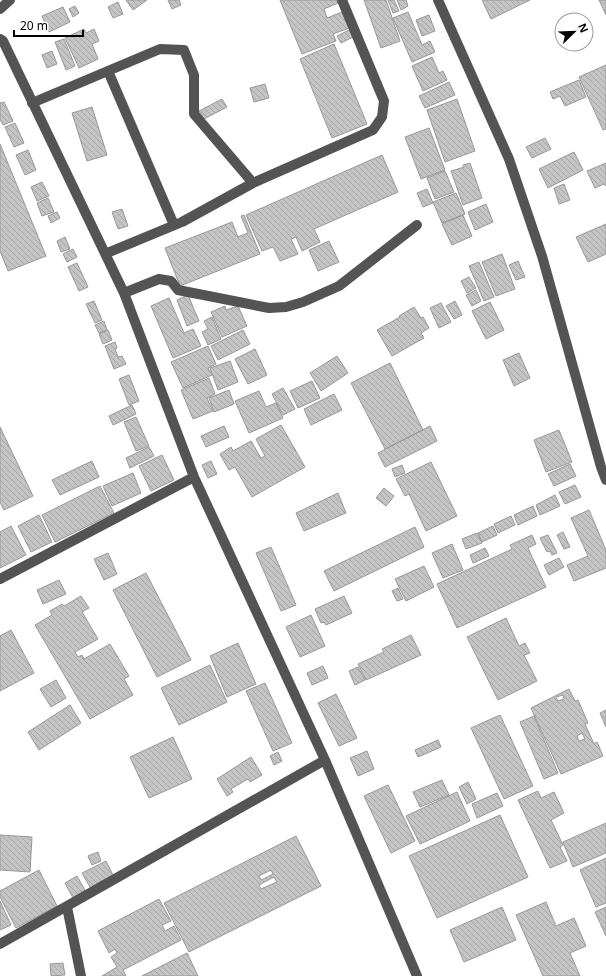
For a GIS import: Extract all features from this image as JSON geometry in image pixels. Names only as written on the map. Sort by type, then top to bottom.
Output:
[{"type":"street","points":[[0,9],[10,0]]},
{"type":"street","points":[[106,254],[174,225],[253,183],[373,130],[382,117],[384,101],[342,0]]},
{"type":"street","points":[[438,0],[509,158],[542,256],[604,466],[606,480]]},
{"type":"street","points":[[0,39],[3,42],[124,293],[194,477],[325,760],[416,976]]},
{"type":"street","points":[[32,103],[160,49],[184,50],[194,75],[194,114],[253,183]]},
{"type":"street","points":[[108,71],[174,225]]},
{"type":"street","points":[[124,293],[159,279],[171,281],[178,290],[269,308],[286,307],[303,302],[339,286],[417,225]]},
{"type":"street","points":[[0,579],[194,477]]},
{"type":"street","points":[[0,944],[325,760]]},
{"type":"street","points":[[67,907],[80,976]]},
{"type":"building","points":[[126,0],[147,0],[133,10]]},
{"type":"building","points":[[168,0],[179,0],[181,5],[172,9]]},
{"type":"building","points":[[280,0],[336,0],[338,3],[324,9],[327,18],[342,12],[349,28],[333,34],[336,41],[302,54]]},
{"type":"building","points":[[364,0],[386,0],[400,41],[381,48]]},
{"type":"building","points":[[388,0],[394,0],[399,11],[393,13]]},
{"type":"building","points":[[397,0],[406,0],[408,6],[401,10]]},
{"type":"building","points":[[482,0],[530,0],[491,19]]},
{"type":"building","points":[[599,0],[606,0],[606,15]]},
{"type":"building","points":[[118,2],[123,14],[113,18],[108,7]]},
{"type":"building","points":[[75,6],[79,13],[73,17],[69,9]]},
{"type":"building","points":[[63,7],[70,22],[49,32],[42,16]]},
{"type":"building","points":[[408,12],[422,45],[430,41],[435,52],[412,62],[393,18]]},
{"type":"building","points":[[429,15],[435,31],[422,36],[416,20]]},
{"type":"building","points":[[84,29],[86,33],[94,29],[99,41],[92,44],[98,59],[79,68],[65,38]]},
{"type":"building","points":[[349,30],[353,37],[341,43],[337,36]]},
{"type":"building","points":[[64,39],[75,66],[66,70],[55,42]]},
{"type":"building","points":[[334,44],[367,124],[332,138],[300,59]]},
{"type":"building","points":[[52,51],[57,64],[47,68],[42,55]]},
{"type":"building","points":[[432,57],[439,73],[443,71],[447,80],[423,91],[412,66]]},
{"type":"building","points":[[606,65],[606,129],[603,130],[579,77]]},
{"type":"building","points":[[579,80],[586,97],[565,106],[560,96],[553,99],[550,92]]},
{"type":"building","points":[[449,82],[455,95],[425,108],[419,96]]},
{"type":"building","points":[[265,84],[269,98],[254,102],[250,88]]},
{"type":"building","points":[[222,99],[227,107],[204,119],[199,111]]},
{"type":"building","points":[[457,99],[475,151],[445,162],[427,110]]},
{"type":"building","points":[[4,102],[13,121],[3,125],[0,119],[0,103]]},
{"type":"building","points":[[92,107],[107,155],[87,161],[72,113]]},
{"type":"building","points":[[15,123],[24,143],[14,147],[5,127]]},
{"type":"building","points":[[429,128],[445,170],[421,179],[405,137]]},
{"type":"building","points":[[545,138],[551,149],[532,158],[526,147]]},
{"type":"building","points":[[0,144],[46,256],[8,271],[0,251]]},
{"type":"building","points":[[28,150],[36,170],[25,175],[16,155]]},
{"type":"building","points":[[574,152],[583,170],[548,188],[539,169]]},
{"type":"building","points":[[382,155],[398,192],[314,229],[320,242],[302,251],[296,237],[291,239],[298,254],[280,261],[273,247],[262,251],[246,215]]},
{"type":"building","points":[[470,163],[482,198],[463,205],[451,171],[464,167],[463,165]]},
{"type":"building","points":[[606,163],[606,186],[604,184],[595,188],[587,171]]},
{"type":"building","points":[[445,171],[454,192],[435,199],[427,178]]},
{"type":"building","points":[[42,182],[49,196],[37,201],[31,187]]},
{"type":"building","points":[[564,184],[570,200],[559,204],[554,188]]},
{"type":"building","points":[[427,189],[433,203],[423,207],[417,193]]},
{"type":"building","points":[[456,193],[465,214],[442,223],[433,202]]},
{"type":"building","points":[[48,198],[54,212],[42,216],[37,203]]},
{"type":"building","points":[[486,204],[493,222],[475,230],[468,212]]},
{"type":"building","points":[[122,209],[128,226],[118,229],[112,212]]},
{"type":"building","points":[[57,212],[60,218],[51,223],[48,216]]},
{"type":"building","points":[[244,215],[260,254],[180,286],[165,248],[232,222],[238,237],[248,233],[241,216]]},
{"type":"building","points":[[463,215],[472,236],[452,245],[442,224]]},
{"type":"building","points":[[606,224],[606,254],[588,262],[576,237]]},
{"type":"building","points":[[65,237],[70,249],[61,252],[57,241]]},
{"type":"building","points":[[329,241],[339,262],[318,271],[309,250]]},
{"type":"building","points":[[73,249],[77,257],[67,262],[63,254]]},
{"type":"building","points":[[502,254],[515,289],[496,296],[482,262]]},
{"type":"building","points":[[518,261],[525,277],[516,280],[509,265]]},
{"type":"building","points":[[479,262],[494,297],[484,301],[469,266]]},
{"type":"building","points":[[77,263],[88,287],[79,291],[68,267]]},
{"type":"building","points":[[469,277],[476,288],[467,293],[461,281]]},
{"type":"building","points":[[476,290],[481,301],[472,306],[466,295]]},
{"type":"building","points":[[188,295],[199,321],[187,326],[177,300]]},
{"type":"building","points":[[169,298],[184,333],[193,329],[201,346],[173,358],[151,306]]},
{"type":"building","points":[[94,301],[102,320],[95,323],[86,304]]},
{"type":"building","points":[[455,301],[462,315],[454,319],[446,306]]},
{"type":"building","points":[[490,302],[504,330],[486,339],[472,311]]},
{"type":"building","points":[[441,303],[451,322],[439,328],[430,308]]},
{"type":"building","points":[[225,306],[226,310],[238,306],[247,326],[222,337],[211,312]]},
{"type":"building","points":[[414,307],[421,318],[423,317],[429,328],[421,333],[424,338],[392,356],[377,330]]},
{"type":"building","points":[[212,317],[221,339],[208,345],[202,332],[208,329],[204,321]]},
{"type":"building","points":[[104,321],[107,330],[99,333],[95,325]]},
{"type":"building","points":[[108,330],[112,340],[103,344],[99,334]]},
{"type":"building","points":[[243,330],[250,344],[218,360],[211,346]]},
{"type":"building","points":[[115,342],[117,348],[115,349],[118,357],[122,356],[126,364],[114,369],[105,346]]},
{"type":"building","points":[[208,346],[216,364],[208,368],[212,375],[183,388],[171,362]]},
{"type":"building","points":[[255,349],[267,375],[248,384],[235,359]]},
{"type":"building","points":[[519,353],[530,378],[514,386],[503,360]]},
{"type":"building","points":[[337,356],[348,373],[321,391],[310,373]]},
{"type":"building","points":[[230,361],[238,382],[218,390],[210,368]]},
{"type":"building","points":[[390,363],[423,430],[385,449],[351,383]]},
{"type":"building","points":[[129,375],[139,401],[129,405],[119,379]]},
{"type":"building","points":[[209,378],[215,394],[207,398],[213,411],[193,419],[181,390]]},
{"type":"building","points":[[312,381],[320,398],[298,408],[290,391]]},
{"type":"building","points":[[283,388],[295,409],[283,415],[272,394]]},
{"type":"building","points":[[229,390],[234,404],[214,412],[209,398]]},
{"type":"building","points":[[259,391],[266,407],[276,403],[283,418],[249,433],[235,401]]},
{"type":"building","points":[[334,394],[342,410],[311,425],[304,409]]},
{"type":"building","points":[[132,405],[136,414],[113,425],[109,416]]},
{"type":"building","points":[[136,417],[149,446],[136,451],[124,422]]},
{"type":"building","points":[[281,425],[305,467],[252,497],[235,467],[229,470],[220,454],[231,447],[233,451],[251,441],[261,458],[265,456],[256,439]]},
{"type":"building","points":[[224,426],[229,437],[206,447],[201,436]]},
{"type":"building","points":[[430,426],[437,441],[385,467],[378,453]]},
{"type":"building","points":[[0,427],[33,496],[4,510],[0,502]]},
{"type":"building","points":[[559,430],[572,462],[546,472],[534,440]]},
{"type":"building","points":[[149,447],[154,456],[130,468],[126,458]]},
{"type":"building","points":[[162,455],[174,480],[151,491],[139,466]]},
{"type":"building","points":[[92,461],[99,477],[60,495],[52,480]]},
{"type":"building","points":[[211,461],[217,474],[208,478],[202,465]]},
{"type":"building","points":[[431,462],[457,516],[426,531],[409,494],[405,496],[396,479]]},
{"type":"building","points":[[570,464],[576,476],[554,486],[548,474]]},
{"type":"building","points":[[402,465],[405,473],[395,477],[392,469]]},
{"type":"building","points":[[133,473],[141,493],[112,506],[103,486]]},
{"type":"building","points":[[575,485],[581,497],[565,504],[559,492]]},
{"type":"building","points":[[100,486],[114,513],[55,542],[42,515]]},
{"type":"building","points":[[384,488],[394,496],[386,506],[376,498]]},
{"type":"building","points":[[338,493],[346,513],[304,531],[296,513]]},
{"type":"building","points":[[555,495],[560,506],[540,515],[536,505]]},
{"type":"building","points":[[533,506],[537,516],[518,525],[514,515]]},
{"type":"building","points":[[589,510],[606,550],[606,568],[574,581],[567,565],[588,556],[571,518]]},
{"type":"building","points":[[39,515],[52,542],[31,552],[18,526]]},
{"type":"building","points":[[511,516],[515,525],[498,533],[494,524]]},
{"type":"building","points":[[11,526],[26,555],[0,568],[0,532]]},
{"type":"building","points":[[493,526],[497,535],[482,542],[478,533]]},
{"type":"building","points":[[415,527],[424,547],[334,591],[324,571]]},
{"type":"building","points":[[563,532],[570,547],[564,549],[557,535]]},
{"type":"building","points":[[477,533],[482,543],[466,549],[462,539]]},
{"type":"building","points":[[532,535],[536,544],[528,548],[546,587],[457,628],[437,584],[512,549],[510,545]]},
{"type":"building","points":[[548,535],[557,553],[552,555],[550,551],[547,552],[540,538]]},
{"type":"building","points":[[452,544],[463,570],[443,578],[432,553]]},
{"type":"building","points":[[271,547],[296,605],[281,611],[256,553]]},
{"type":"building","points":[[485,548],[489,556],[473,563],[470,555]]},
{"type":"building","points":[[108,553],[117,574],[104,580],[94,559]]},
{"type":"building","points":[[559,558],[564,567],[549,575],[544,565]]},
{"type":"building","points":[[424,566],[434,587],[406,601],[395,579]]},
{"type":"building","points":[[146,573],[191,660],[157,677],[113,590]]},
{"type":"building","points":[[59,580],[66,594],[43,604],[37,590]]},
{"type":"building","points":[[398,588],[403,599],[397,601],[392,591]]},
{"type":"building","points":[[81,596],[89,608],[82,612],[98,639],[75,652],[78,657],[82,655],[84,659],[110,644],[129,676],[124,679],[133,695],[90,719],[35,625],[52,615],[50,611],[62,604],[64,606]]},
{"type":"building","points":[[344,596],[352,613],[326,625],[324,622],[321,623],[315,609]]},
{"type":"building","points":[[311,615],[325,646],[300,657],[286,627]]},
{"type":"building","points":[[506,618],[519,646],[525,643],[530,653],[524,655],[537,681],[498,700],[467,637]]},
{"type":"building","points":[[11,630],[34,673],[0,691],[0,636]]},
{"type":"building","points":[[411,635],[421,655],[366,680],[358,664],[384,652],[382,649]]},
{"type":"building","points":[[238,643],[256,684],[227,697],[210,656]]},
{"type":"building","points":[[210,665],[227,702],[179,725],[161,688]]},
{"type":"building","points":[[323,666],[328,678],[312,685],[307,673]]},
{"type":"building","points":[[358,667],[365,680],[355,685],[349,671]]},
{"type":"building","points":[[56,680],[66,698],[51,707],[40,689]]},
{"type":"building","points":[[265,683],[292,743],[273,751],[246,691]]},
{"type":"building","points":[[569,689],[575,701],[578,700],[588,723],[585,724],[594,744],[597,742],[603,756],[561,774],[531,708]],"holes":[[[563,695],[564,699],[558,701],[556,697]],[[582,733],[585,739],[579,741],[577,736]]]},
{"type":"building","points":[[336,694],[357,738],[339,746],[318,703]]},
{"type":"building","points":[[70,705],[81,723],[39,750],[28,732]]},
{"type":"building","points":[[606,710],[606,727],[600,713]]},
{"type":"building","points":[[500,715],[533,786],[504,799],[471,728]]},
{"type":"building","points":[[534,716],[558,773],[544,779],[520,722]]},
{"type":"building","points":[[173,737],[192,779],[149,798],[130,757]]},
{"type":"building","points":[[438,740],[441,747],[418,757],[415,750]]},
{"type":"building","points":[[367,751],[374,769],[358,776],[350,758]]},
{"type":"building","points":[[278,752],[282,761],[274,765],[270,756]]},
{"type":"building","points":[[251,757],[262,775],[250,782],[248,779],[231,789],[233,792],[227,796],[217,779]]},
{"type":"building","points":[[442,780],[449,795],[420,807],[413,792]]},
{"type":"building","points":[[468,782],[476,799],[467,804],[459,787]]},
{"type":"building","points":[[388,785],[415,841],[391,853],[364,796]]},
{"type":"building","points":[[538,791],[541,798],[554,792],[564,813],[551,820],[563,845],[560,847],[567,861],[550,868],[518,800]]},
{"type":"building","points":[[457,792],[470,821],[420,844],[406,816]]},
{"type":"building","points":[[497,793],[503,806],[477,818],[472,804]]},
{"type":"building","points":[[500,815],[528,877],[437,918],[409,856]]},
{"type":"building","points":[[606,823],[606,853],[573,867],[563,842]]},
{"type":"building","points":[[0,835],[32,837],[30,872],[0,870]]},
{"type":"building","points":[[296,836],[321,886],[189,952],[164,903]],"holes":[[[271,870],[273,874],[261,880],[259,876]],[[274,877],[277,882],[261,889],[259,885]]]},
{"type":"building","points":[[98,852],[101,861],[92,865],[88,856]]},
{"type":"building","points":[[606,858],[606,903],[596,907],[580,870]]},
{"type":"building","points":[[106,861],[114,877],[91,889],[82,873]]},
{"type":"building","points":[[39,870],[57,906],[16,928],[0,897],[0,891]]},
{"type":"building","points":[[77,876],[86,892],[73,898],[65,883]]},
{"type":"building","points":[[159,899],[171,921],[162,925],[165,931],[174,926],[181,940],[123,970],[126,976],[102,976],[117,967],[111,957],[117,953],[115,949],[109,953],[98,931]]},
{"type":"building","points":[[0,901],[11,925],[0,930]]},
{"type":"building","points":[[546,902],[556,926],[574,918],[586,946],[570,953],[580,976],[543,976],[516,915]]},
{"type":"building","points":[[502,907],[516,940],[464,962],[450,930]]},
{"type":"building","points":[[606,907],[606,936],[595,912]]},
{"type":"building","points":[[187,953],[198,976],[142,976]]},
{"type":"building","points":[[63,963],[65,975],[51,976],[50,964]]}]
